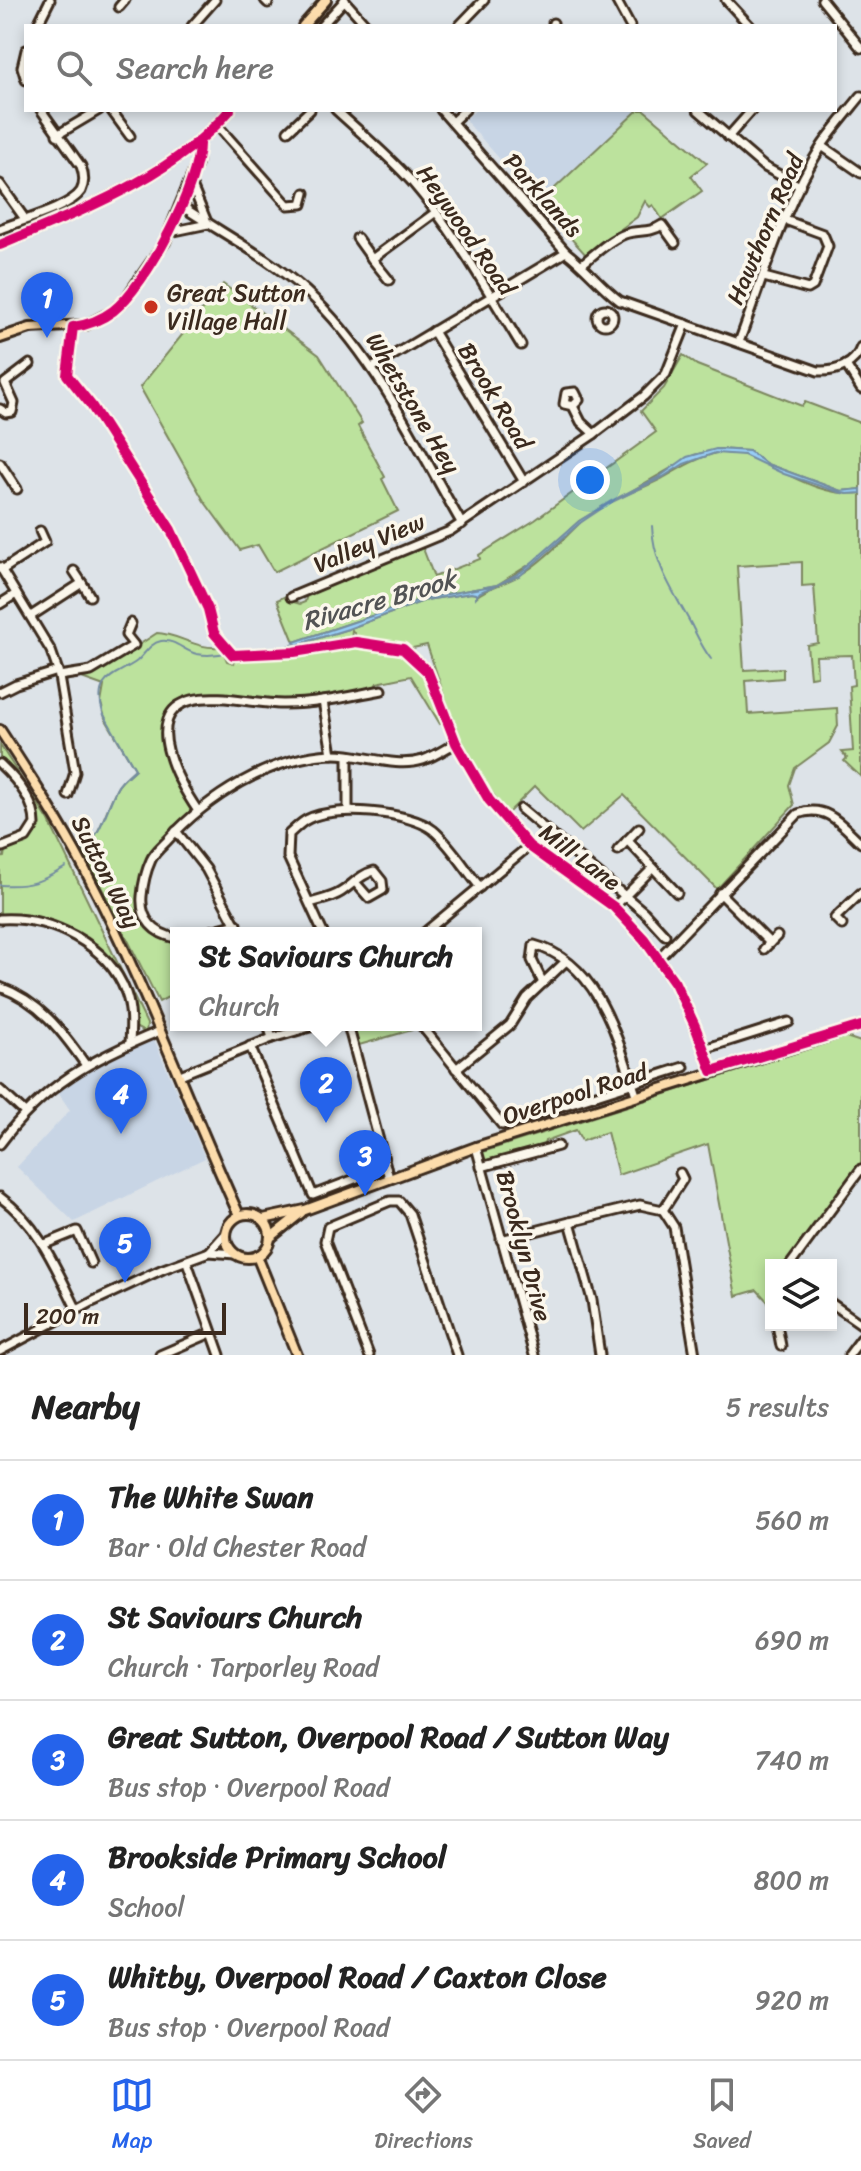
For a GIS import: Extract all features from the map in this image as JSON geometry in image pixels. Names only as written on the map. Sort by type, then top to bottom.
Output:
[{"type":"main road","points":[[305,24],[326,0]]},
{"type":"main road","points":[[0,245],[85,209],[146,177],[199,141],[228,112]]},
{"type":"main road","points":[[1,335],[30,328],[73,327],[100,320],[125,300],[152,264],[170,232],[199,153],[199,141]]},
{"type":"main road","name":"Sutton Way","points":[[1,733],[57,818],[87,873],[180,1075],[239,1215]]},
{"type":"main road","name":"Overpool Road","points":[[263,1219],[305,1210],[476,1147],[861,1026]]},
{"type":"main road","name":"Overpool Road","points":[[270,1238],[305,1210]]},
{"type":"main road","points":[[254,1214],[263,1219],[270,1238],[257,1256],[249,1258],[235,1254],[227,1241],[229,1225],[239,1215],[254,1214]]},
{"type":"main road","points":[[257,1256],[297,1355]]},
{"type":"street","points":[[38,24],[50,0]]},
{"type":"street","points":[[197,24],[213,0]]},
{"type":"street","points":[[323,24],[344,0],[365,24]]},
{"type":"street","points":[[461,24],[484,0]]},
{"type":"street","points":[[616,0],[629,24]]},
{"type":"street","points":[[726,0],[748,24]]},
{"type":"street","points":[[822,0],[861,48]]},
{"type":"street","name":"Hawthorn Road","points":[[739,342],[800,186],[822,146],[861,96]]},
{"type":"street","points":[[0,229],[69,202],[81,191],[84,176],[81,166],[42,112]]},
{"type":"street","points":[[57,135],[96,112]]},
{"type":"street","points":[[112,112],[130,136]]},
{"type":"street","points":[[288,131],[308,112]]},
{"type":"street","name":"Heywood Road","points":[[338,112],[411,182],[436,212],[521,345]]},
{"type":"street","name":"Parklands","points":[[443,112],[566,252],[620,301],[818,371],[831,372],[846,365]]},
{"type":"street","points":[[452,122],[463,112]]},
{"type":"street","points":[[700,112],[763,166],[800,186]]},
{"type":"street","points":[[728,137],[750,112]]},
{"type":"street","points":[[217,125],[282,201],[294,206],[302,204],[305,193]]},
{"type":"street","points":[[822,146],[861,173]]},
{"type":"street","points":[[170,232],[208,224],[190,181]]},
{"type":"street","points":[[0,184],[25,219]]},
{"type":"street","name":"Whetstone Hey","points":[[180,205],[266,259],[340,325],[372,368],[462,524]]},
{"type":"street","points":[[372,259],[436,212]]},
{"type":"street","points":[[764,277],[808,289],[813,286],[828,246],[823,234],[785,220]]},
{"type":"street","points":[[582,264],[624,234],[647,233],[662,225],[675,243]]},
{"type":"street","points":[[357,238],[389,280]]},
{"type":"street","points":[[372,368],[566,252]]},
{"type":"street","points":[[611,312],[620,301]]},
{"type":"street","name":"Valley View","points":[[291,597],[450,531],[594,434],[644,396],[666,374],[686,324]]},
{"type":"street","points":[[73,327],[67,375],[91,405],[171,530],[208,609],[214,633],[233,655],[241,655]]},
{"type":"street","name":"Brook Road","points":[[433,331],[524,482]]},
{"type":"street","points":[[861,347],[846,365],[861,389]]},
{"type":"street","points":[[5,383],[30,364]]},
{"type":"street","points":[[0,373],[13,397],[12,412],[6,413],[0,409]]},
{"type":"street","points":[[573,406],[581,422],[594,434]]},
{"type":"street","points":[[0,463],[17,489]]},
{"type":"street","points":[[40,531],[45,542],[1,568],[51,651],[58,674],[75,772],[68,795]]},
{"type":"street","points":[[74,571],[90,596]]},
{"type":"street","points":[[31,616],[82,583]]},
{"type":"street","points":[[0,604],[16,594]]},
{"type":"street","points":[[0,692],[16,684],[58,674],[91,671],[134,645],[126,635],[131,623]]},
{"type":"street","name":"Mill Lane","points":[[294,652],[356,642],[403,649],[428,672],[456,743],[489,800],[529,846],[614,907],[638,932],[675,983],[712,1071]]},
{"type":"street","points":[[198,811],[179,783],[168,749],[167,725],[176,709],[193,700],[212,698],[283,704],[323,701],[382,690]]},
{"type":"street","points":[[323,701],[332,754]]},
{"type":"street","points":[[170,937],[153,928],[144,918],[141,904],[143,886],[151,859],[198,811],[223,794],[270,769],[332,754],[410,763],[428,758],[456,743]]},
{"type":"street","points":[[348,756],[348,810]]},
{"type":"street","points":[[0,764],[15,778],[35,816],[35,824],[26,838],[0,848]]},
{"type":"street","points":[[521,809],[644,912],[665,935]]},
{"type":"street","points":[[320,927],[288,857],[289,834],[306,819],[330,812],[348,810],[407,819],[425,825],[435,832],[480,887]]},
{"type":"street","points":[[658,959],[798,814],[806,811],[831,815],[861,843]]},
{"type":"street","points":[[618,850],[639,828]]},
{"type":"street","points":[[176,831],[206,869],[238,927]]},
{"type":"street","points":[[627,840],[677,893]]},
{"type":"street","points":[[435,927],[529,846]]},
{"type":"street","points":[[553,864],[567,849]]},
{"type":"street","points":[[614,907],[653,868]]},
{"type":"street","points":[[310,903],[339,894],[355,882]]},
{"type":"street","points":[[720,893],[767,946],[777,936]]},
{"type":"street","points":[[842,925],[832,915],[861,893]]},
{"type":"street","points":[[0,919],[27,920],[56,928],[92,948],[110,966],[126,993],[131,1015],[130,1043]]},
{"type":"street","points":[[226,927],[237,924]]},
{"type":"street","points":[[543,983],[532,960],[534,945],[550,951],[565,962],[591,988],[608,1014],[636,1095]]},
{"type":"street","points":[[426,1031],[456,1069],[510,1025],[527,998],[565,962]]},
{"type":"street","points":[[0,987],[29,1000],[41,1010],[66,1036],[85,1064]]},
{"type":"street","points":[[704,1049],[789,1022]]},
{"type":"street","points":[[0,1144],[50,1089],[85,1064],[160,1031]]},
{"type":"street","points":[[270,1031],[272,1038]]},
{"type":"street","points":[[180,1075],[296,1031]]},
{"type":"street","points":[[350,1031],[389,1178]]},
{"type":"street","points":[[250,1046],[313,1195],[386,1167]]},
{"type":"street","name":"Overpool Road","points":[[456,1069],[502,1125],[684,1067]]},
{"type":"street","points":[[0,1090],[25,1113]]},
{"type":"street","points":[[481,1167],[558,1146]]},
{"type":"street","name":"Brooklyn Drive","points":[[476,1147],[534,1355]]},
{"type":"street","points":[[794,1259],[861,1169]]},
{"type":"street","points":[[663,1210],[684,1177]]},
{"type":"street","points":[[0,1197],[14,1207],[45,1244],[77,1310]]},
{"type":"street","points":[[369,1355],[325,1241],[328,1227],[337,1221],[390,1201],[399,1201],[410,1214],[457,1355]]},
{"type":"street","points":[[501,1240],[640,1205],[663,1210],[674,1227],[695,1355]]},
{"type":"street","points":[[570,1222],[592,1300],[600,1355]]},
{"type":"street","points":[[45,1244],[77,1231],[91,1263]]},
{"type":"street","points":[[0,1351],[163,1269],[209,1252],[226,1233]]},
{"type":"street","points":[[209,1252],[235,1254]]},
{"type":"street","points":[[187,1262],[220,1355]]},
{"type":"street","points":[[837,1307],[861,1324]]},
{"type":"street","points":[[778,1331],[781,1346]]},
{"type":"street","points":[[160,1355],[211,1333]]},
{"type":"street","points":[[849,1355],[861,1339]]},
{"type":"shaded area","points":[[474,112],[636,112],[539,203],[465,120]]},
{"type":"shaded area","points":[[153,1037],[205,1158],[74,1222],[17,1167],[70,1110],[57,1091],[107,1060]]},
{"type":"green space","points":[[636,112],[646,112],[707,163],[691,176],[702,191],[662,219],[653,205],[650,207],[645,201],[637,217],[586,255],[539,203]]},
{"type":"green space","points":[[223,284],[319,355],[362,423],[358,426],[385,477],[382,479],[398,511],[274,572],[258,545],[240,550],[204,501],[140,387]]},
{"type":"green space","points":[[683,355],[697,365],[802,406],[805,402],[861,423],[861,489],[841,491],[767,464],[749,451],[719,449],[694,455],[579,521],[538,559],[497,585],[425,598],[294,642],[277,600],[286,596],[300,604],[305,602],[307,594],[422,546],[434,577],[480,559],[479,555],[535,520],[656,432],[641,411],[664,388]]},
{"type":"green space","points":[[719,452],[749,456],[817,487],[861,493],[861,777],[844,761],[847,758],[842,752],[853,751],[849,686],[854,685],[852,655],[816,656],[817,676],[810,677],[807,645],[818,643],[814,585],[802,586],[802,562],[737,566],[744,670],[783,668],[783,678],[746,681],[748,714],[837,708],[838,726],[829,743],[795,768],[789,785],[794,805],[717,889],[624,795],[581,832],[535,786],[507,814],[458,736],[427,645],[408,649],[358,639],[352,630],[351,639],[297,649],[296,645],[426,600],[471,593],[476,597],[528,570],[600,508]]},
{"type":"green space","points":[[157,633],[203,646],[221,647],[227,661],[234,663],[239,657],[275,658],[353,644],[405,655],[419,665],[443,723],[440,724],[411,676],[377,683],[373,689],[309,701],[193,698],[184,700],[169,712],[165,745],[168,761],[178,786],[194,810],[155,848],[141,890],[139,911],[145,928],[170,941],[170,996],[159,1002],[83,851],[99,829],[117,788],[135,769],[105,718],[101,703],[104,686],[76,676],[93,675]]},
{"type":"green space","points":[[0,745],[49,821],[147,1024],[146,1033],[135,1027],[129,993],[120,975],[65,928],[24,916],[0,916],[0,858],[4,857],[5,850],[32,834],[39,816],[21,783],[0,761]]},
{"type":"green space","points":[[355,1031],[408,1031],[359,1045]]},
{"type":"green space","points":[[846,1037],[861,1042],[861,1165],[791,1259],[765,1259],[765,1299],[757,1290],[736,1296],[708,1144],[618,1175],[607,1132],[582,1141],[576,1130],[545,1141],[543,1148],[482,1166],[479,1153]]},
{"type":"water","points":[[716,449],[749,451],[767,464],[841,491],[861,489],[861,493],[838,492],[784,474],[744,455],[715,453],[684,464],[610,503],[580,523],[521,575],[497,585],[521,572],[579,521],[611,501],[659,477],[687,457]]},
{"type":"water","points":[[497,585],[476,597],[471,593],[426,600],[348,629],[296,645],[294,642],[425,598]]},
{"type":"waterway","points":[[652,526],[656,553],[666,578],[711,659]]},
{"type":"waterway","points":[[83,851],[99,829],[119,785],[135,769],[103,713],[100,701],[104,684],[161,641],[171,642],[197,654],[229,652]]},
{"type":"waterway","name":"Rivacre Brook","points":[[235,652],[296,644]]},
{"type":"waterway","points":[[0,885],[34,882],[66,867]]},
{"type":"cycle path","points":[[0,245],[93,205],[153,174],[207,134],[228,112]]},
{"type":"cycle path","points":[[199,141],[197,159],[182,206],[156,257],[127,298],[113,311],[94,322],[73,327],[67,375],[91,405],[171,530],[208,609],[214,633],[233,655],[294,652],[356,642],[403,649],[428,672],[456,743],[489,800],[529,846],[614,907],[644,939],[675,983],[712,1071],[861,1026]]},
{"type":"place","name":"Great Sutton Village Hall","points":[[151,307]]},
{"type":"place","name":"The White Swan","points":[[47,338]]},
{"type":"place","name":"St Saviours Church","points":[[326,1123]]},
{"type":"place","name":"Brookside Primary School","points":[[121,1134]]},
{"type":"place","name":"Great Sutton, Overpool Road / Sutton Way","points":[[365,1196]]},
{"type":"place","name":"Whitby, Overpool Road / Caxton Close","points":[[125,1283]]}]
